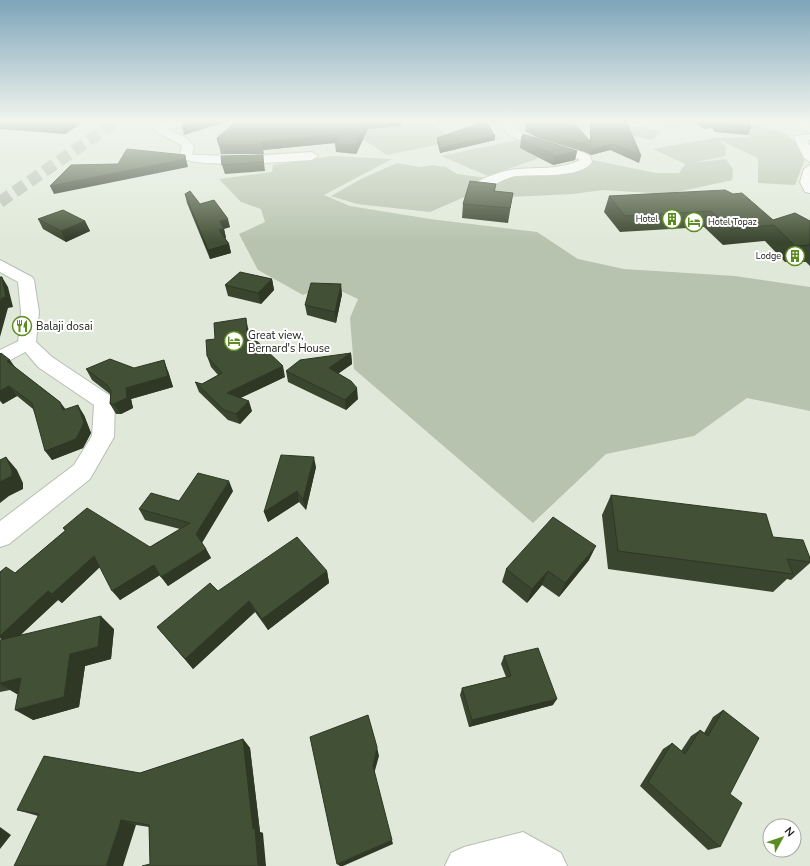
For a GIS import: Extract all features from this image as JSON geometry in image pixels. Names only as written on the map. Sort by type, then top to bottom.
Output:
[{"type":"street","points":[[481,185],[507,174],[581,166],[586,160]]},
{"type":"street","points":[[810,169],[806,182],[810,189]]},
{"type":"street","points":[[0,265],[26,280],[30,312],[27,343],[45,362],[105,402],[103,438],[82,472],[0,536]]},
{"type":"street","points":[[0,358],[27,343]]},
{"type":"street","points":[[464,866],[523,851],[548,866]]},
{"type":"green space","points":[[303,160],[389,160],[324,195],[350,206],[430,219],[537,232],[578,259],[624,269],[735,276],[810,287],[810,411],[747,398],[694,436],[606,454],[533,523],[354,369],[350,318],[358,299],[328,285],[303,295],[258,270],[239,234],[265,222],[261,209],[241,202],[219,179],[272,172],[273,165]]},
{"type":"green space","points":[[451,160],[533,160],[488,176]]},
{"type":"green space","points":[[583,160],[595,160],[656,173],[679,173],[685,164],[677,160],[704,160],[692,163],[727,160],[733,169],[732,180],[668,194],[603,190],[572,194],[506,197],[469,195],[430,212],[357,204],[331,196],[361,179],[397,163],[421,167],[432,165],[446,167],[457,174],[487,178],[550,175],[582,168]]},
{"type":"green space","points":[[758,160],[804,160],[795,185],[758,183]]},
{"type":"building","points":[[120,160],[178,160],[50,186],[71,165],[118,164]]},
{"type":"building","points":[[221,160],[263,160],[263,162],[222,165]]},
{"type":"building","points":[[470,181],[496,184],[494,191],[513,193],[510,208],[463,204]]},
{"type":"building","points":[[725,190],[733,194],[742,193],[773,220],[795,213],[810,221],[810,245],[795,246],[774,225],[731,229],[711,211],[625,216],[609,196]]},
{"type":"building","points":[[190,191],[200,204],[214,200],[228,219],[220,221],[224,229],[219,230],[229,244],[208,250],[185,194]]},
{"type":"building","points":[[63,210],[85,221],[61,231],[38,219]]},
{"type":"building","points":[[240,272],[272,279],[258,293],[225,285]]},
{"type":"building","points":[[0,277],[2,277],[6,297],[2,298],[0,304]]},
{"type":"building","points":[[311,283],[341,284],[335,312],[305,305]]},
{"type":"building","points":[[246,318],[247,332],[283,366],[227,393],[249,401],[236,414],[224,410],[195,382],[202,384],[222,373],[207,356],[206,340],[215,339],[214,323]]},
{"type":"building","points":[[1,353],[10,360],[7,361],[60,402],[63,410],[78,405],[84,423],[76,439],[45,451],[32,403],[9,386],[0,391]]},
{"type":"building","points":[[351,353],[329,368],[351,381],[357,388],[345,400],[286,371],[300,360]]},
{"type":"building","points":[[110,359],[134,368],[164,360],[168,376],[126,388],[127,398],[114,404],[110,404],[111,391],[107,385],[86,369]]},
{"type":"building","points":[[281,455],[314,457],[303,500],[297,491],[264,512]]},
{"type":"building","points":[[6,457],[12,470],[12,476],[0,482],[0,460]]},
{"type":"building","points":[[198,473],[229,481],[196,534],[206,549],[161,577],[154,565],[112,591],[94,556],[52,594],[48,591],[0,636],[0,572],[6,567],[15,573],[66,530],[63,528],[87,508],[150,547],[190,523],[139,509],[151,493],[179,501]]},
{"type":"building","points":[[611,495],[766,514],[773,537],[803,540],[810,558],[810,562],[787,559],[793,574],[618,551]]},
{"type":"building","points":[[553,517],[596,546],[565,583],[548,571],[532,589],[506,569]]},
{"type":"building","points":[[297,537],[327,571],[262,619],[249,601],[185,659],[157,627],[210,583],[218,591]]},
{"type":"building","points":[[101,616],[98,647],[70,654],[64,697],[15,710],[21,678],[0,683],[0,640]]},
{"type":"building","points":[[538,648],[557,699],[472,720],[462,688],[511,676],[504,656]]},
{"type":"building","points":[[723,710],[759,738],[730,794],[742,803],[720,847],[648,782],[672,743],[685,754],[700,730],[708,736]]},
{"type":"building","points":[[368,715],[377,747],[373,766],[392,840],[337,864],[310,737]]},
{"type":"building","points":[[243,739],[253,829],[255,828],[258,866],[142,866],[150,864],[149,825],[121,820],[106,866],[14,866],[39,814],[17,810],[44,756],[140,773]]},
{"type":"tunnel","points":[[0,202],[60,160]]},
{"type":"place","name":"Hotel","points":[[672,219]]},
{"type":"place","name":"Hotel Topaz","points":[[694,222]]},
{"type":"place","name":"Lodge","points":[[795,256]]},
{"type":"place","name":"Balaji dosai","points":[[22,326]]},
{"type":"place","name":"Great view, Bernard's House","points":[[234,341]]}]
